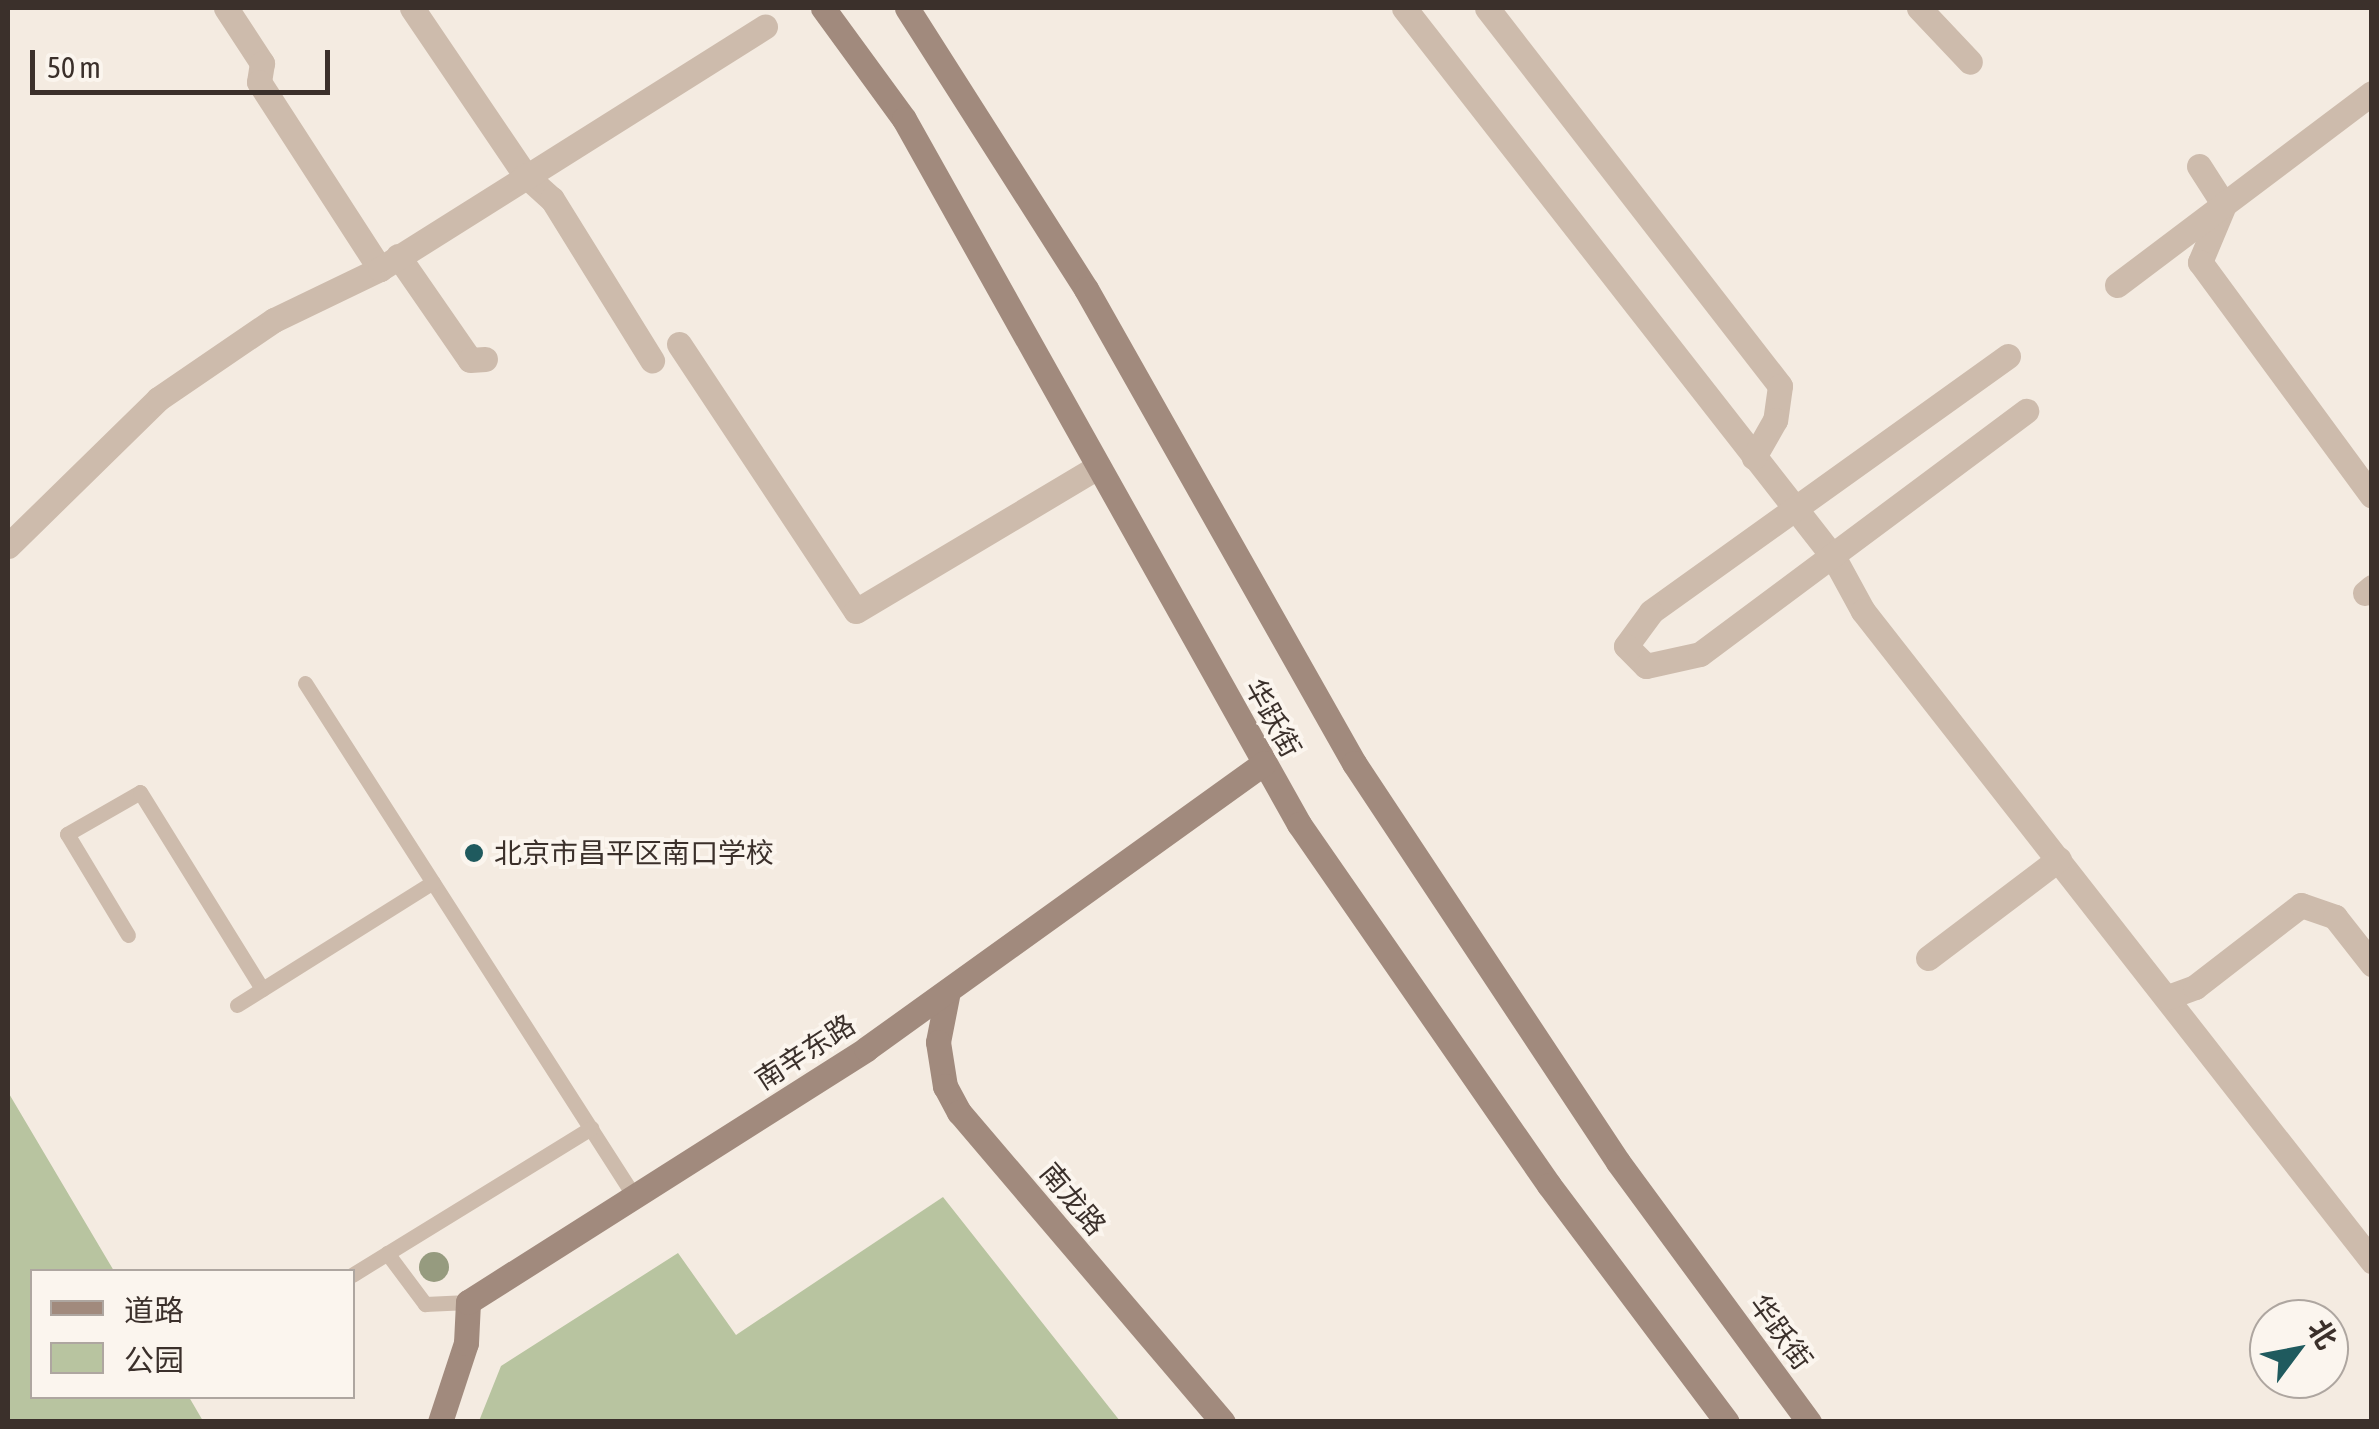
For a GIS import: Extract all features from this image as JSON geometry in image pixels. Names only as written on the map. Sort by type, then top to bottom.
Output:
[{"type":"street","points":[[226,8],[262,63],[259,82],[389,262],[470,360],[486,359]]},
{"type":"street","points":[[412,8],[525,175],[552,199],[652,360]]},
{"type":"street","name":"华跃街","points":[[823,8],[904,119],[1299,824],[1537,1169],[1727,1422]]},
{"type":"street","name":"华跃街","points":[[907,8],[1086,289],[1354,764],[1618,1162],[1810,1422]]},
{"type":"street","points":[[1404,8],[1834,558],[1863,611],[2372,1261]]},
{"type":"street","points":[[1487,8],[1780,386],[1774,420],[1754,457]]},
{"type":"street","points":[[1919,8],[1970,62]]},
{"type":"street","points":[[8,546],[158,399],[274,320],[389,262],[765,27]]},
{"type":"street","points":[[2117,286],[2372,94]]},
{"type":"street","points":[[2199,166],[2224,205]]},
{"type":"street","points":[[2224,205],[2200,262],[2372,496]]},
{"type":"street","points":[[680,344],[856,610],[1098,467]]},
{"type":"street","points":[[2008,356],[1797,512],[1651,612],[1626,646],[1646,666],[1700,654],[2026,412]]},
{"type":"street","name":"南辛东路","points":[[468,1302],[948,991],[1264,763]]},
{"type":"street","points":[[1928,958],[2060,859]]},
{"type":"street","points":[[2168,997],[2195,987],[2301,905],[2336,917],[2372,964]]},
{"type":"street","name":"南龙路","points":[[948,991],[938,1042],[945,1086],[959,1112],[1223,1422]]},
{"type":"street","points":[[440,1422],[466,1343],[468,1302]]},
{"type":"lane","points":[[306,683],[634,1196]]},
{"type":"lane","points":[[128,935],[67,834],[140,792],[262,989]]},
{"type":"lane","points":[[237,1004],[433,882]]},
{"type":"lane","points":[[355,1273],[590,1128]]},
{"type":"lane","points":[[388,1253],[425,1304],[468,1302]]},
{"type":"green space","points":[[8,1092],[113,1269],[30,1269],[30,1399],[190,1399],[203,1421],[8,1421]]},
{"type":"green space","points":[[943,1197],[1120,1421],[479,1421],[501,1366],[678,1253],[736,1335]]},
{"type":"place","name":"北京市昌平区南口学校","points":[[474,853]]}]
